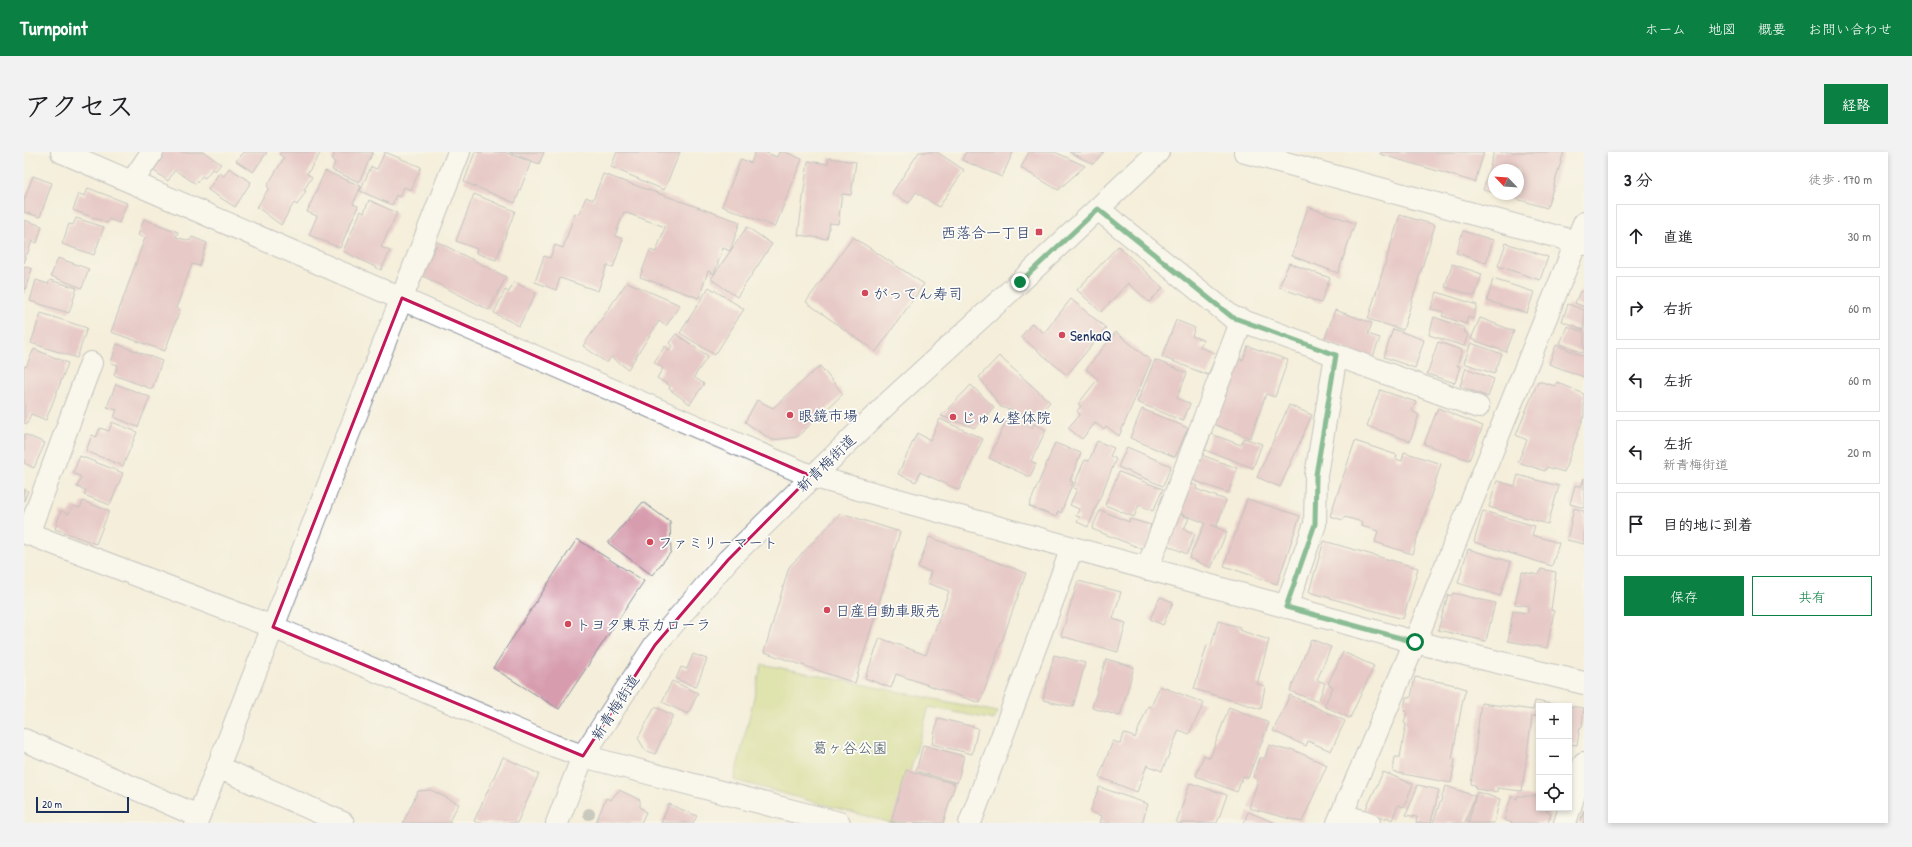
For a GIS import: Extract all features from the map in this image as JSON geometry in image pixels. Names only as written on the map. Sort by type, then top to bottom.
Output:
[{"type":"street","points":[[62,152],[811,476],[1415,642],[1584,684]]},
{"type":"street","points":[[132,182],[152,152]]},
{"type":"street","points":[[24,740],[197,819],[274,627],[459,152]]},
{"type":"street","name":"新青梅街道","points":[[557,823],[583,756],[655,645],[728,560],[811,476],[890,401],[1158,152]]},
{"type":"street","points":[[1245,152],[1581,236],[1492,412],[1415,642],[1340,819],[1369,823]]},
{"type":"street","points":[[1098,209],[1232,317],[1492,412]]},
{"type":"street","points":[[1147,569],[1242,320]]},
{"type":"street","points":[[1286,607],[1315,524],[1316,475],[1336,355]]},
{"type":"street","points":[[91,363],[26,533],[274,627],[552,745],[583,756],[839,823]]},
{"type":"street","points":[[970,823],[1072,548]]},
{"type":"street","points":[[1565,823],[1584,763]]},
{"type":"street","points":[[218,767],[343,823]]},
{"type":"highlighted area","points":[[402,298],[811,476],[728,560],[655,645],[583,756],[273,627]]},
{"type":"green space","name":"葛ヶ谷公園","points":[[762,664],[998,712],[994,720],[929,707],[895,823],[891,823],[734,780]]},
{"type":"building","points":[[161,152],[204,152],[221,164],[215,171],[212,169],[205,178],[202,176],[196,184],[175,170],[168,181],[150,168]]},
{"type":"building","points":[[243,152],[267,152],[253,172],[236,161]]},
{"type":"building","points":[[281,152],[321,152],[307,174],[312,177],[304,190],[306,191],[297,205],[294,203],[281,225],[257,207],[269,188],[267,186],[284,158],[279,154]]},
{"type":"building","points":[[335,152],[373,152],[359,182],[332,170],[335,162],[332,160]]},
{"type":"building","points":[[385,152],[421,167],[411,190],[404,187],[399,197],[396,195],[392,205],[360,191],[371,167],[377,169]]},
{"type":"building","points":[[475,152],[504,152],[531,162],[515,203],[464,182]]},
{"type":"building","points":[[509,152],[544,152],[539,164]]},
{"type":"building","points":[[617,152],[680,152],[664,190],[611,167]]},
{"type":"building","points":[[755,152],[764,152],[777,157],[779,152],[785,152],[802,159],[775,227],[722,206],[741,159],[751,163]]},
{"type":"building","points":[[919,152],[937,152],[964,170],[939,207],[916,192],[909,203],[892,193]]},
{"type":"building","points":[[966,152],[1013,152],[1002,177],[962,160]]},
{"type":"building","points":[[1029,152],[1055,152],[1085,166],[1058,190],[1021,168]]},
{"type":"building","points":[[1069,152],[1104,152],[1093,164]]},
{"type":"building","points":[[1381,152],[1484,152],[1475,182],[1380,154]]},
{"type":"building","points":[[1494,152],[1564,152],[1547,208],[1520,200],[1524,200],[1524,164],[1491,164]]},
{"type":"building","points":[[829,158],[856,162],[851,195],[842,194],[838,224],[830,223],[827,239],[798,235],[808,161],[828,164]]},
{"type":"building","points":[[229,168],[251,182],[235,207],[208,190],[219,173],[224,176]]},
{"type":"building","points":[[325,171],[361,186],[353,204],[358,206],[340,248],[309,235],[317,216],[307,212]]},
{"type":"building","points":[[1488,173],[1488,191],[1483,190]]},
{"type":"building","points":[[603,174],[740,222],[730,251],[723,248],[714,274],[708,271],[699,298],[640,277],[650,250],[656,252],[665,227],[624,212],[615,236],[623,239],[613,268],[607,265],[598,291],[560,278],[556,290],[535,282],[544,256],[550,258],[555,245],[563,248],[575,213],[579,214],[586,197],[593,200]]},
{"type":"building","points":[[33,176],[52,183],[40,217],[24,212],[24,200]]},
{"type":"building","points":[[88,188],[127,203],[119,223],[109,219],[107,223],[73,210],[79,194],[85,196]]},
{"type":"building","points":[[474,194],[515,211],[496,260],[476,253],[477,249],[456,241]]},
{"type":"building","points":[[369,200],[397,213],[381,247],[390,251],[381,270],[343,251],[361,211],[364,213]]},
{"type":"building","points":[[1308,207],[1355,223],[1338,273],[1292,256]]},
{"type":"building","points":[[1400,215],[1435,225],[1403,330],[1368,319]]},
{"type":"building","points":[[76,218],[104,227],[94,255],[62,244],[69,224],[73,225]]},
{"type":"building","points":[[144,219],[178,232],[176,237],[190,241],[192,237],[207,243],[199,266],[192,264],[176,308],[180,310],[165,351],[111,332],[145,238],[138,235]]},
{"type":"building","points":[[24,220],[42,226],[37,243],[32,241],[24,263]]},
{"type":"building","points":[[747,227],[772,244],[737,297],[711,279]]},
{"type":"building","points":[[1463,231],[1493,240],[1486,263],[1456,253]]},
{"type":"building","name":"がってん寿司","points":[[853,237],[924,284],[876,352],[806,302]]},
{"type":"building","points":[[438,242],[506,277],[489,310],[421,275]]},
{"type":"building","points":[[1506,243],[1548,257],[1540,280],[1498,266]]},
{"type":"building","points":[[1118,246],[1163,288],[1149,302],[1128,283],[1101,312],[1077,290]]},
{"type":"building","points":[[58,258],[89,269],[82,288],[51,276]]},
{"type":"building","points":[[1289,263],[1330,278],[1321,303],[1279,287]]},
{"type":"building","points":[[1452,264],[1482,274],[1475,296],[1445,287]]},
{"type":"building","points":[[24,266],[32,269],[24,293]]},
{"type":"building","points":[[1493,279],[1534,292],[1527,313],[1487,301]]},
{"type":"building","points":[[36,280],[48,284],[50,280],[77,288],[69,313],[30,301]]},
{"type":"building","points":[[514,282],[536,293],[519,326],[494,313],[505,290],[509,292]]},
{"type":"building","points":[[627,282],[680,305],[666,326],[659,321],[628,369],[611,357],[607,363],[583,346]]},
{"type":"building","points":[[709,287],[744,309],[715,355],[680,333]]},
{"type":"building","points":[[1580,291],[1584,293],[1584,307],[1575,303]]},
{"type":"building","points":[[1437,292],[1477,305],[1473,319],[1468,317],[1466,324],[1442,316],[1444,312],[1431,309]]},
{"type":"building","points":[[1071,299],[1106,328],[1067,375],[1021,337],[1032,323],[1044,333]]},
{"type":"building","points":[[1568,304],[1584,310],[1584,330],[1562,321]]},
{"type":"building","points":[[1335,310],[1372,323],[1368,334],[1380,338],[1372,359],[1324,341]]},
{"type":"building","points":[[41,313],[87,328],[77,358],[31,343]]},
{"type":"building","points":[[1434,317],[1465,328],[1464,332],[1468,334],[1464,346],[1429,335]]},
{"type":"building","points":[[1480,318],[1514,331],[1506,352],[1471,339]]},
{"type":"building","points":[[1176,320],[1195,328],[1192,336],[1203,340],[1200,347],[1217,354],[1208,375],[1162,357]]},
{"type":"building","points":[[1567,326],[1584,332],[1584,353],[1560,344]]},
{"type":"building","points":[[1393,329],[1424,340],[1415,368],[1384,357]]},
{"type":"building","points":[[1116,332],[1151,361],[1119,436],[1106,426],[1104,429],[1095,423],[1082,439],[1068,428],[1080,414],[1077,411],[1081,406],[1078,404],[1098,379],[1086,369]]},
{"type":"building","points":[[676,334],[708,356],[694,377],[704,384],[690,404],[669,389],[670,386],[657,378],[663,368],[654,362],[665,346],[669,350],[672,346],[669,343]]},
{"type":"building","points":[[1438,342],[1462,350],[1457,366],[1460,366],[1455,383],[1427,374]]},
{"type":"building","points":[[1471,343],[1502,354],[1494,374],[1464,363]]},
{"type":"building","points":[[117,344],[162,361],[152,389],[114,375],[118,365],[111,363]]},
{"type":"building","points":[[1556,345],[1584,356],[1584,377],[1549,364]]},
{"type":"building","points":[[1248,346],[1288,360],[1275,397],[1266,394],[1250,438],[1213,424],[1219,399],[1223,401],[1238,358],[1243,360]]},
{"type":"building","points":[[34,349],[68,363],[46,420],[31,414],[27,424],[24,423],[24,366],[26,367]]},
{"type":"building","points":[[999,356],[1050,402],[1036,418],[1001,407],[979,377]]},
{"type":"building","points":[[1155,360],[1187,373],[1177,398],[1190,404],[1183,421],[1137,402]]},
{"type":"building","points":[[820,366],[843,394],[797,437],[772,440],[745,422],[757,400],[773,408]]},
{"type":"building","points":[[1466,368],[1494,379],[1488,397],[1460,386]]},
{"type":"building","points":[[1538,381],[1555,386],[1557,382],[1584,394],[1584,416],[1564,472],[1547,467],[1545,471],[1518,462],[1527,440],[1516,435]]},
{"type":"building","points":[[116,384],[150,397],[138,427],[114,417],[117,410],[107,407]]},
{"type":"building","points":[[971,385],[994,407],[975,428],[941,416]]},
{"type":"building","points":[[1380,390],[1416,402],[1412,411],[1419,415],[1410,441],[1367,426]]},
{"type":"building","points":[[1289,405],[1312,415],[1280,487],[1257,477]]},
{"type":"building","points":[[1438,408],[1483,426],[1469,460],[1424,444]]},
{"type":"building","points":[[1142,409],[1188,428],[1175,457],[1130,438]]},
{"type":"building","points":[[1008,417],[1032,428],[1034,424],[1046,430],[1031,461],[1036,464],[1030,477],[989,458]]},
{"type":"building","points":[[940,419],[983,439],[959,490],[920,472],[916,482],[898,474],[917,433],[930,440]]},
{"type":"building","points":[[112,422],[137,432],[123,466],[86,451],[92,435],[96,437],[100,428],[109,431]]},
{"type":"building","points":[[24,434],[45,443],[34,468],[24,463]]},
{"type":"building","points":[[1211,434],[1241,445],[1244,438],[1262,444],[1253,468],[1205,450]]},
{"type":"building","points":[[1097,441],[1114,448],[1110,456],[1116,459],[1088,527],[1077,522],[1080,517],[1076,516],[1079,509],[1070,505],[1077,489],[1073,488],[1082,466],[1085,460],[1089,461]]},
{"type":"building","points":[[1355,441],[1397,455],[1396,459],[1402,461],[1404,452],[1441,464],[1412,554],[1375,542],[1378,531],[1361,526],[1362,522],[1345,517],[1343,520],[1330,516]]},
{"type":"building","points":[[1055,443],[1081,453],[1070,481],[1073,482],[1061,513],[1058,511],[1056,517],[1029,506]]},
{"type":"building","points":[[1127,447],[1171,466],[1163,486],[1118,467]]},
{"type":"building","points":[[1199,454],[1237,468],[1228,493],[1190,479]]},
{"type":"building","points":[[80,456],[123,473],[110,505],[84,495],[86,490],[77,487],[81,477],[73,473]]},
{"type":"building","points":[[1119,472],[1163,489],[1153,511],[1139,505],[1134,517],[1105,505]]},
{"type":"building","points":[[1518,475],[1559,486],[1548,524],[1489,507],[1497,481],[1515,486]]},
{"type":"building","points":[[1584,478],[1584,508],[1570,504],[1575,485],[1581,487]]},
{"type":"building","points":[[1186,482],[1197,486],[1196,489],[1226,500],[1216,527],[1211,525],[1227,532],[1211,568],[1189,558],[1205,523],[1175,511]]},
{"type":"building","points":[[24,489],[28,491],[24,501]]},
{"type":"building","points":[[1247,499],[1300,516],[1277,584],[1224,566]]},
{"type":"building","points":[[83,501],[109,511],[96,544],[55,529],[61,511],[69,514],[73,506],[80,508]]},
{"type":"building","points":[[643,502],[670,522],[671,552],[652,575],[608,543]]},
{"type":"building","points":[[1574,508],[1584,511],[1584,544],[1567,540]]},
{"type":"building","points":[[1100,510],[1129,522],[1130,519],[1151,525],[1149,530],[1152,531],[1145,550],[1092,529]]},
{"type":"building","points":[[1483,511],[1535,526],[1532,535],[1559,543],[1552,566],[1474,542]]},
{"type":"building","name":"日産自動車販売","points":[[841,513],[900,532],[855,683],[764,652],[789,567]]},
{"type":"building","points":[[1179,514],[1189,518],[1184,529],[1195,534],[1187,554],[1162,543]]},
{"type":"building","points":[[929,537],[1026,573],[980,703],[896,674],[891,688],[865,678],[880,638],[926,655],[949,591],[927,583],[931,572],[918,568]]},
{"type":"building","name":"トヨタ東京カローラ","points":[[577,539],[644,581],[559,709],[493,668]]},
{"type":"building","points":[[1324,541],[1418,568],[1403,619],[1309,592]]},
{"type":"building","points":[[1468,549],[1511,562],[1500,596],[1458,583]]},
{"type":"building","points":[[1541,569],[1556,572],[1551,610],[1554,611],[1547,648],[1508,641],[1513,611],[1527,613],[1529,606],[1515,604],[1522,572],[1539,575]]},
{"type":"building","points":[[1078,581],[1121,592],[1113,619],[1126,623],[1118,652],[1061,636]]},
{"type":"building","points":[[1453,593],[1495,603],[1486,641],[1438,630],[1448,595],[1451,596]]},
{"type":"building","points":[[1160,597],[1173,602],[1163,625],[1150,619]]},
{"type":"building","points":[[1218,621],[1240,627],[1239,630],[1269,640],[1257,684],[1265,686],[1261,709],[1194,689],[1207,645],[1211,646]]},
{"type":"building","points":[[1311,639],[1331,647],[1317,680],[1325,683],[1318,702],[1290,691]]},
{"type":"building","points":[[1343,652],[1374,666],[1350,718],[1324,706],[1333,687],[1328,684]]},
{"type":"building","points":[[693,654],[707,659],[696,687],[676,679],[681,667],[687,669]]},
{"type":"building","points":[[1054,655],[1085,663],[1073,707],[1043,700]]},
{"type":"building","points":[[1106,659],[1134,667],[1120,716],[1092,708]]},
{"type":"building","points":[[1415,677],[1451,684],[1466,689],[1452,759],[1455,760],[1451,783],[1393,772],[1395,757],[1400,757],[1406,724],[1404,723],[1407,712],[1404,711],[1406,697],[1411,698]]},
{"type":"building","points":[[672,681],[698,693],[688,714],[662,702]]},
{"type":"building","points":[[1160,686],[1204,703],[1189,734],[1179,730],[1162,771],[1147,765],[1137,792],[1099,777],[1113,741],[1121,744],[1124,733],[1135,738],[1148,706],[1151,707]]},
{"type":"building","points":[[1290,695],[1345,721],[1331,751],[1308,741],[1306,746],[1273,731]]},
{"type":"building","points":[[1535,701],[1547,703],[1536,703],[1536,716],[1532,716],[1522,791],[1497,788],[1497,792],[1476,789],[1475,785],[1471,784],[1481,703],[1533,710]]},
{"type":"building","points":[[1572,706],[1584,708],[1582,727],[1580,727],[1577,745],[1572,744]]},
{"type":"building","points":[[655,707],[673,715],[655,754],[645,750],[638,738]]},
{"type":"building","points":[[1229,707],[1269,723],[1248,778],[1243,776],[1237,792],[1196,776],[1204,755],[1210,758]]},
{"type":"building","points":[[938,718],[978,728],[972,754],[932,744]]},
{"type":"building","points":[[923,745],[964,756],[957,783],[916,771]]},
{"type":"building","points":[[1269,745],[1286,750],[1291,749],[1327,765],[1302,822],[1249,808],[1258,780],[1253,777],[1259,758],[1265,758]]},
{"type":"building","points":[[503,757],[539,774],[517,823],[478,823],[474,821]]},
{"type":"building","points":[[906,770],[955,784],[943,823],[891,822]]},
{"type":"building","points":[[1383,772],[1413,784],[1404,807],[1398,805],[1392,820],[1386,817],[1385,819],[1365,811]]},
{"type":"building","points":[[1190,783],[1227,795],[1217,823],[1176,823]]},
{"type":"building","points":[[1418,785],[1439,790],[1431,823],[1416,823],[1417,817],[1406,815]]},
{"type":"building","points":[[1446,786],[1475,796],[1465,823],[1433,823]]},
{"type":"building","points":[[1099,787],[1148,804],[1142,823],[1100,823],[1102,816],[1090,812]]},
{"type":"building","points":[[431,790],[459,804],[449,821],[452,823],[403,823],[418,791]]},
{"type":"building","points":[[619,790],[640,800],[640,807],[646,812],[641,823],[596,822],[606,798],[611,800]]},
{"type":"building","points":[[1477,792],[1500,799],[1494,823],[1468,823]]},
{"type":"building","points":[[1517,796],[1536,796],[1536,811],[1546,811],[1551,813],[1548,823],[1513,823],[1504,820],[1511,797],[1517,799]]},
{"type":"building","points":[[669,804],[697,816],[693,823],[661,823]]},
{"type":"building","points":[[1584,810],[1584,823],[1583,823],[1580,822]]},
{"type":"building","points":[[1248,812],[1276,823],[1244,823]]},
{"type":"place","name":"西落合一丁目","points":[[1039,232]]},
{"type":"place","name":"がってん寿司","points":[[865,293]]},
{"type":"place","name":"SenkaQ","points":[[1062,335]]},
{"type":"place","name":"眼鏡市場","points":[[790,415]]},
{"type":"place","name":"じゅん整体院","points":[[953,417]]},
{"type":"place","name":"ファミリーマート","points":[[650,542]]},
{"type":"place","name":"日産自動車販売","points":[[827,610]]},
{"type":"place","name":"トヨタ東京カローラ","points":[[568,624]]},
{"type":"route","points":[[1020,282],[1098,209],[1232,317],[1336,355],[1316,475],[1315,524],[1286,607],[1415,642]]}]
